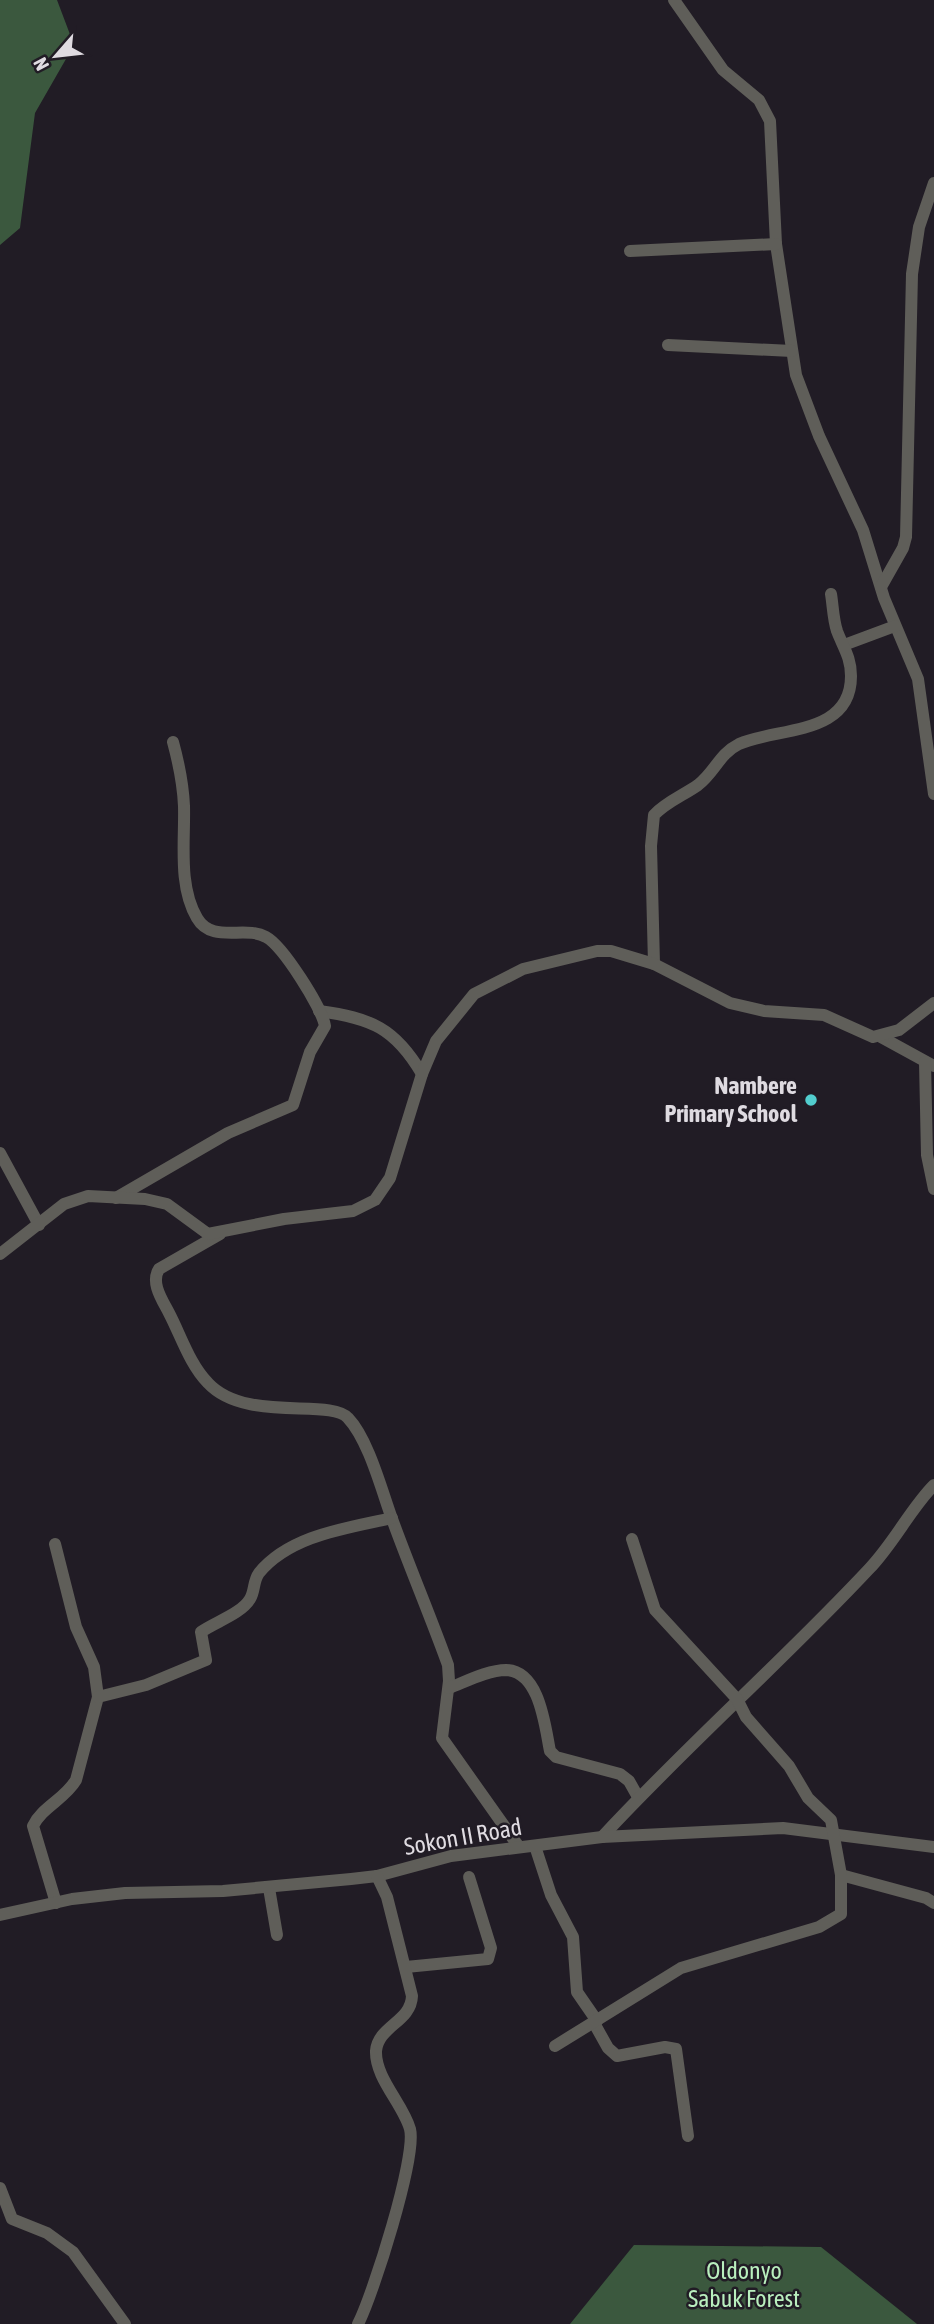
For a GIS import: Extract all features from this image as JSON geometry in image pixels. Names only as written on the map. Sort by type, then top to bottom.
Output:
[{"type":"street","points":[[674,0],[723,69],[766,110],[773,142],[776,244],[792,352],[802,396],[863,530],[895,626],[918,679],[934,794]]},
{"type":"street","points":[[881,587],[903,548],[906,537],[912,274],[919,227],[934,183]]},
{"type":"street","points":[[630,251],[776,244]]},
{"type":"street","points":[[668,345],[792,352]]},
{"type":"street","points":[[654,964],[650,846],[654,814],[700,784],[729,750],[753,739],[807,728],[833,715],[848,694],[851,678],[850,660],[836,628],[831,594]]},
{"type":"street","points":[[844,645],[895,626]]},
{"type":"street","points":[[115,1198],[228,1133],[293,1105],[310,1052],[325,1026],[291,964],[267,937],[212,931],[197,918],[185,870],[183,790],[173,742]]},
{"type":"street","points":[[0,1254],[64,1204],[80,1198],[115,1198],[167,1204],[202,1232],[221,1233],[284,1219],[353,1211],[370,1204],[390,1178],[422,1074],[436,1041],[461,1007],[474,994],[523,969],[597,951],[611,951],[654,964],[730,1003],[764,1011],[824,1014],[869,1036],[881,1037],[929,1064],[927,1155],[934,1189]]},
{"type":"street","points":[[881,1037],[899,1030],[934,1003]]},
{"type":"street","points":[[319,1011],[349,1015],[385,1030],[407,1051],[422,1074]]},
{"type":"street","points":[[0,1153],[39,1225]]},
{"type":"street","points":[[221,1233],[156,1273],[159,1293],[197,1369],[209,1385],[235,1401],[271,1409],[346,1415],[365,1448],[447,1665],[449,1688],[442,1738],[519,1847]]},
{"type":"street","points":[[602,1837],[638,1797],[870,1569],[901,1532],[934,1485]]},
{"type":"street","points":[[98,1697],[146,1685],[203,1663],[208,1657],[201,1632],[246,1604],[258,1574],[293,1547],[338,1530],[392,1518]]},
{"type":"street","points":[[555,2046],[681,1968],[835,1919],[841,1914],[841,1875],[835,1833],[829,1816],[808,1798],[794,1772],[746,1717],[737,1699],[656,1610],[632,1539]]},
{"type":"street","points":[[55,1544],[76,1628],[94,1667],[98,1697],[76,1780],[69,1792],[42,1814],[33,1826],[56,1903]]},
{"type":"street","points":[[449,1688],[506,1670],[517,1674],[535,1693],[550,1751],[556,1757],[620,1774],[629,1781],[638,1797]]},
{"type":"street","name":"Sokon II Road","points":[[0,1915],[56,1903],[125,1893],[269,1888],[377,1876],[451,1856],[602,1837],[763,1827],[835,1833],[934,1847]]},
{"type":"street","points":[[535,1846],[551,1895],[573,1937],[577,1993],[596,2022],[608,2048],[617,2056],[665,2047],[676,2049],[688,2136]]},
{"type":"street","points":[[841,1875],[926,1898],[934,1903]]},
{"type":"street","points":[[358,2324],[383,2255],[411,2148],[409,2127],[376,2058],[379,2039],[406,2015],[411,2006],[406,1967],[387,1897],[377,1876]]},
{"type":"street","points":[[406,1967],[488,1959],[491,1948],[469,1877]]},
{"type":"street","points":[[269,1888],[277,1935]]},
{"type":"street","points":[[0,2188],[6,2220],[47,2232],[73,2252],[125,2324]]},
{"type":"green space","points":[[0,0],[57,0],[74,45],[35,113],[20,228],[0,245]]},
{"type":"green space","name":"Oldonyo Sabuk Forest","points":[[634,2245],[821,2247],[917,2324],[570,2324]]},
{"type":"place","name":"Nambere Primary School","points":[[811,1100]]}]
